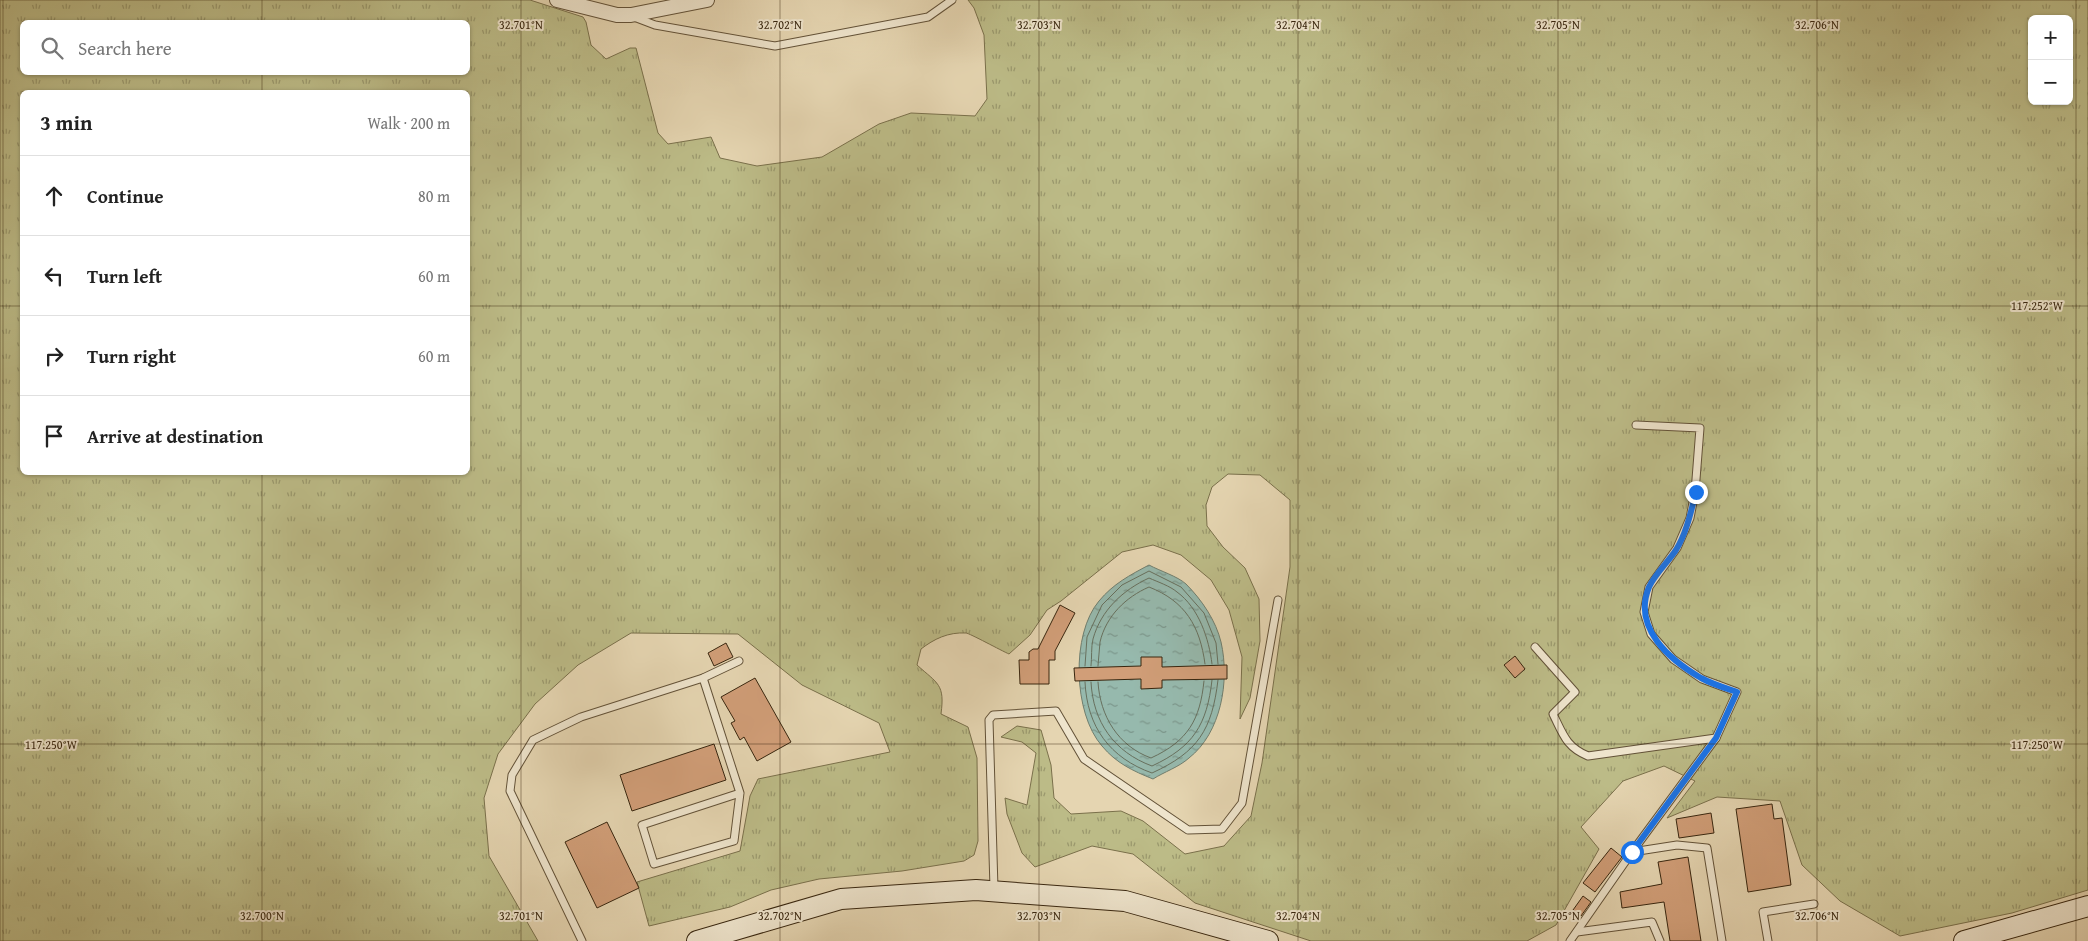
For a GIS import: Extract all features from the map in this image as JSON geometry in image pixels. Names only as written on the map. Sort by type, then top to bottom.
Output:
[{"type":"main road","points":[[697,941],[841,899],[976,890],[1125,901],[1268,941]]},
{"type":"main road","points":[[1964,941],[2088,906]]},
{"type":"street","points":[[557,0],[617,15],[631,15],[708,0]]},
{"type":"lane","points":[[631,15],[655,25],[775,46],[928,17],[952,0]]},
{"type":"lane","points":[[1570,941],[1632,852],[1716,738],[1737,692],[1702,679],[1673,659],[1651,634],[1644,612],[1649,587],[1677,548],[1690,518],[1696,492],[1700,428],[1636,425]]},
{"type":"lane","points":[[994,891],[989,720],[993,715],[1056,711],[1084,759],[1188,830],[1222,829],[1242,803],[1278,600]]},
{"type":"lane","points":[[1535,647],[1575,692],[1553,714],[1567,742],[1575,751],[1588,756],[1716,738]]},
{"type":"lane","points":[[582,941],[510,791],[512,775],[533,740],[581,717],[703,678],[739,661]]},
{"type":"lane","points":[[703,678],[740,792],[734,841],[654,864],[642,825],[740,792]]},
{"type":"lane","points":[[1632,852],[1677,845],[1707,848],[1722,941]]},
{"type":"lane","points":[[1768,941],[1763,912],[1814,904]]},
{"type":"lane","points":[[1577,932],[1652,922],[1660,941]]},
{"type":"green space","points":[[0,0],[530,0],[583,17],[586,22],[591,45],[606,59],[630,48],[636,48],[658,133],[668,144],[711,137],[720,158],[757,166],[822,157],[879,124],[911,113],[975,116],[987,99],[984,35],[974,8],[968,0],[2088,0],[2088,890],[2012,913],[1900,936],[1840,901],[1802,865],[1780,801],[1717,797],[1667,818],[1695,781],[1664,766],[1623,781],[1581,827],[1599,849],[1556,925],[1527,941],[1311,941],[1195,903],[1133,854],[1092,846],[1035,867],[1022,853],[1007,814],[1005,798],[1027,805],[1036,753],[1022,742],[1001,737],[1017,726],[1041,730],[1051,765],[1054,798],[1071,814],[1121,811],[1143,821],[1185,854],[1224,846],[1251,816],[1262,763],[1290,567],[1290,500],[1260,475],[1228,474],[1212,487],[1206,505],[1207,526],[1223,547],[1245,568],[1259,599],[1260,641],[1250,698],[1240,719],[1242,657],[1229,610],[1211,580],[1181,555],[1153,545],[1122,552],[1047,610],[1030,635],[1009,654],[966,633],[942,637],[921,649],[917,665],[935,681],[941,690],[941,714],[968,727],[977,758],[978,841],[974,855],[964,861],[902,871],[819,879],[771,890],[730,907],[649,926],[637,882],[740,851],[750,796],[758,779],[890,752],[879,723],[802,685],[738,634],[631,633],[578,665],[535,704],[498,754],[484,798],[489,856],[538,941],[0,941]]},
{"type":"water","points":[[1149,565],[1182,581],[1192,590],[1212,619],[1219,634],[1224,657],[1223,689],[1220,705],[1216,721],[1209,735],[1200,747],[1185,761],[1153,779],[1125,766],[1113,757],[1092,732],[1085,714],[1079,674],[1080,653],[1090,615],[1104,595],[1129,576]]},
{"type":"building","points":[[1060,605],[1075,613],[1055,651],[1055,660],[1049,660],[1049,684],[1020,684],[1019,660],[1029,660],[1029,652],[1033,649],[1038,649]]},
{"type":"building","points":[[726,643],[733,657],[714,666],[708,653]]},
{"type":"building","points":[[1515,656],[1525,669],[1515,678],[1504,665]]},
{"type":"building","points":[[1141,657],[1162,657],[1162,667],[1227,665],[1227,679],[1162,680],[1162,688],[1141,689],[1141,679],[1075,681],[1074,668],[1141,666]]},
{"type":"building","points":[[755,678],[791,742],[757,761],[744,737],[740,740],[731,723],[735,721],[721,697]]},
{"type":"building","points":[[714,744],[726,780],[632,811],[620,775]]},
{"type":"building","points":[[1772,804],[1774,819],[1782,818],[1791,885],[1748,892],[1736,809]]},
{"type":"building","points":[[1711,813],[1714,833],[1679,838],[1676,819]]},
{"type":"building","points":[[607,822],[639,888],[597,908],[565,842]]},
{"type":"building","points":[[1611,848],[1622,857],[1595,892],[1583,883]]},
{"type":"building","points":[[1688,857],[1701,941],[1670,941],[1664,902],[1622,908],[1620,892],[1662,884],[1658,862]]},
{"type":"building","points":[[1583,896],[1591,902],[1581,916],[1573,910]]},
{"type":"route","points":[[1632,852],[1716,738],[1737,692],[1702,679],[1673,659],[1651,634],[1644,612],[1649,587],[1677,548],[1690,518],[1696,492]]}]
